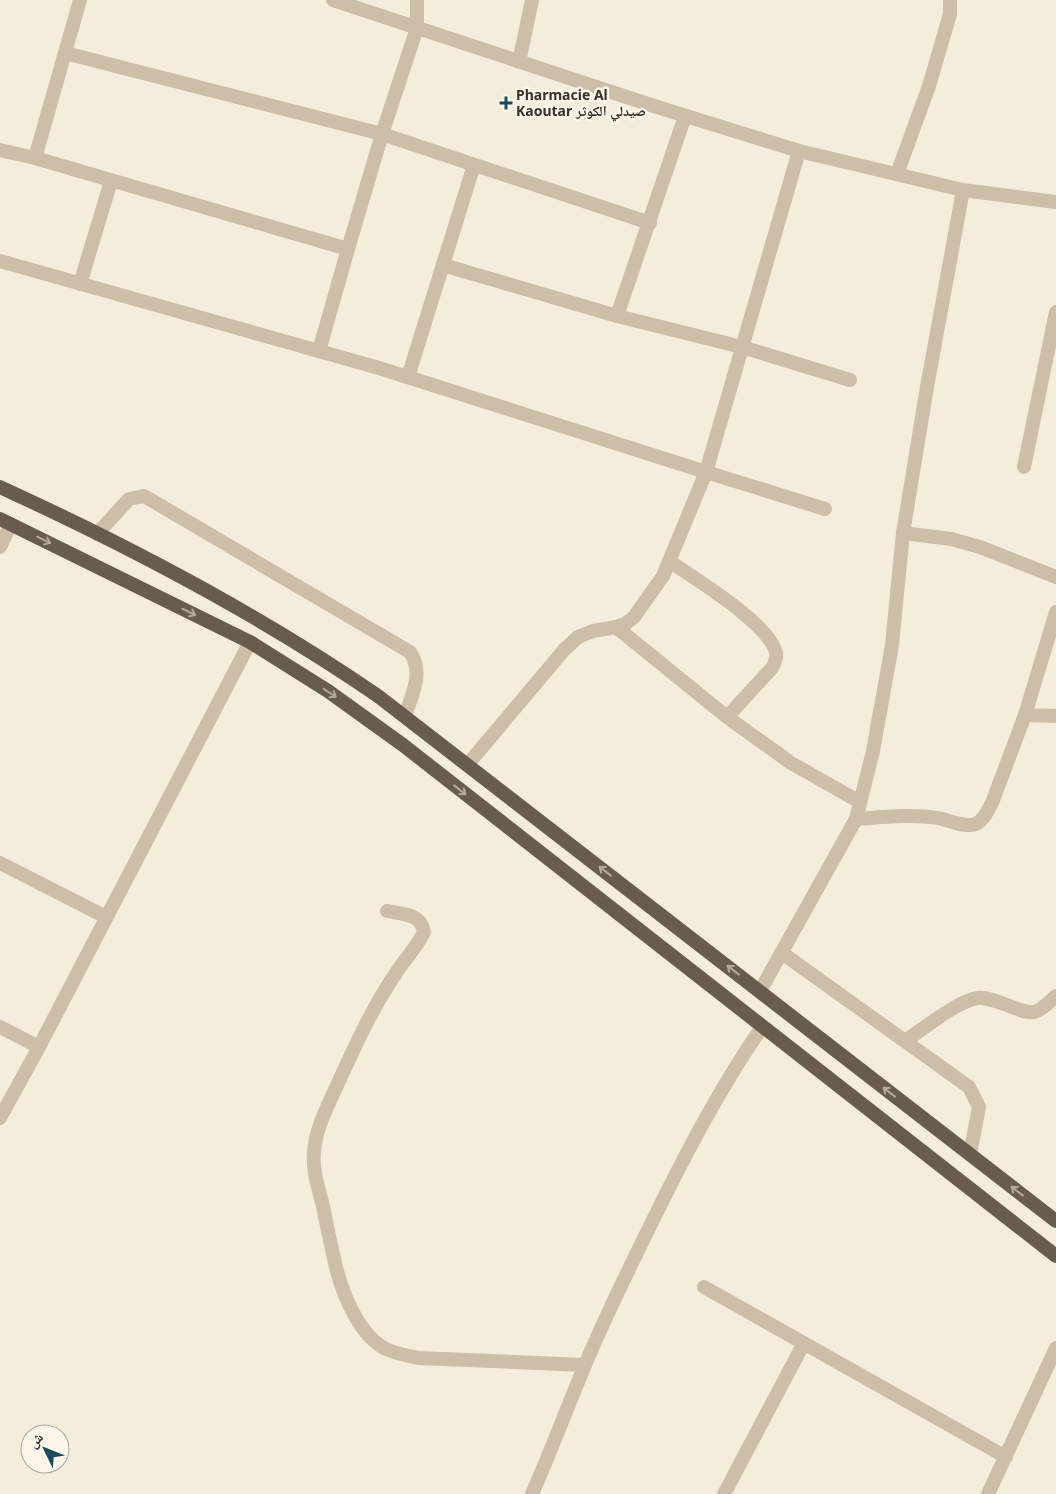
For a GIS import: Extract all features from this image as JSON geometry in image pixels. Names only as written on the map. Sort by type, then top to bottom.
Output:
[{"type":"highway","points":[[0,487],[97,534],[259,619],[339,669],[468,764],[1056,1221]]},
{"type":"highway","points":[[6,522],[250,642],[328,691],[381,728],[1056,1256]]},
{"type":"street","points":[[35,158],[80,0]]},
{"type":"street","points":[[333,0],[685,116],[799,151],[963,190],[1056,202]]},
{"type":"street","points":[[319,351],[382,134],[417,28],[417,0]]},
{"type":"street","points":[[519,62],[532,0]]},
{"type":"street","points":[[897,174],[929,86],[950,14],[950,0]]},
{"type":"street","points":[[65,53],[382,134],[650,223]]},
{"type":"street","points":[[617,316],[685,116]]},
{"type":"street","points":[[0,150],[35,158],[348,249]]},
{"type":"street","points":[[468,764],[578,637],[592,631],[625,624],[634,617],[663,576],[706,472],[799,151]]},
{"type":"street","points":[[408,377],[474,165]]},
{"type":"street","points":[[80,284],[111,181]]},
{"type":"street","points":[[760,991],[856,819],[873,751],[892,646],[903,533],[926,388],[963,190]]},
{"type":"street","points":[[0,261],[408,377],[825,509]]},
{"type":"street","points":[[443,265],[617,316],[742,347],[850,380]]},
{"type":"street","points":[[1024,467],[1056,312]]},
{"type":"street","points":[[97,534],[129,498],[144,496],[410,652],[416,660],[418,677],[405,716]]},
{"type":"street","points":[[0,547],[6,522]]},
{"type":"street","points":[[903,533],[951,539],[980,547],[1056,577]]},
{"type":"street","points":[[669,561],[711,589],[749,618],[766,635],[776,652],[776,661],[772,668],[727,717]]},
{"type":"street","points":[[856,819],[921,816],[973,825],[978,823],[992,803],[1025,715],[1056,612]]},
{"type":"street","points":[[616,627],[727,717],[791,763],[860,802]]},
{"type":"street","points":[[0,1118],[39,1047],[250,642]]},
{"type":"street","points":[[1025,715],[1056,716]]},
{"type":"street","points":[[0,863],[106,917]]},
{"type":"street","points":[[387,911],[414,917],[423,926],[424,932],[374,1007],[331,1099],[316,1136],[314,1151],[315,1180],[345,1296],[355,1317],[369,1335],[384,1348],[402,1355],[419,1358],[585,1365]]},
{"type":"street","points":[[782,953],[970,1086],[979,1107],[970,1154]]},
{"type":"street","points":[[905,1041],[966,1001],[980,997],[1029,1013],[1035,1012],[1056,996]]},
{"type":"street","points":[[0,1027],[39,1047]]},
{"type":"street","points":[[532,1494],[585,1365],[688,1148],[762,1027]]},
{"type":"street","points":[[704,1287],[1006,1457]]},
{"type":"street","points":[[724,1494],[804,1343]]},
{"type":"street","points":[[988,1494],[1056,1348]]},
{"type":"place","name":"Pharmacie Al Kaoutar صيدلي الكوثر","points":[[506,103]]}]
